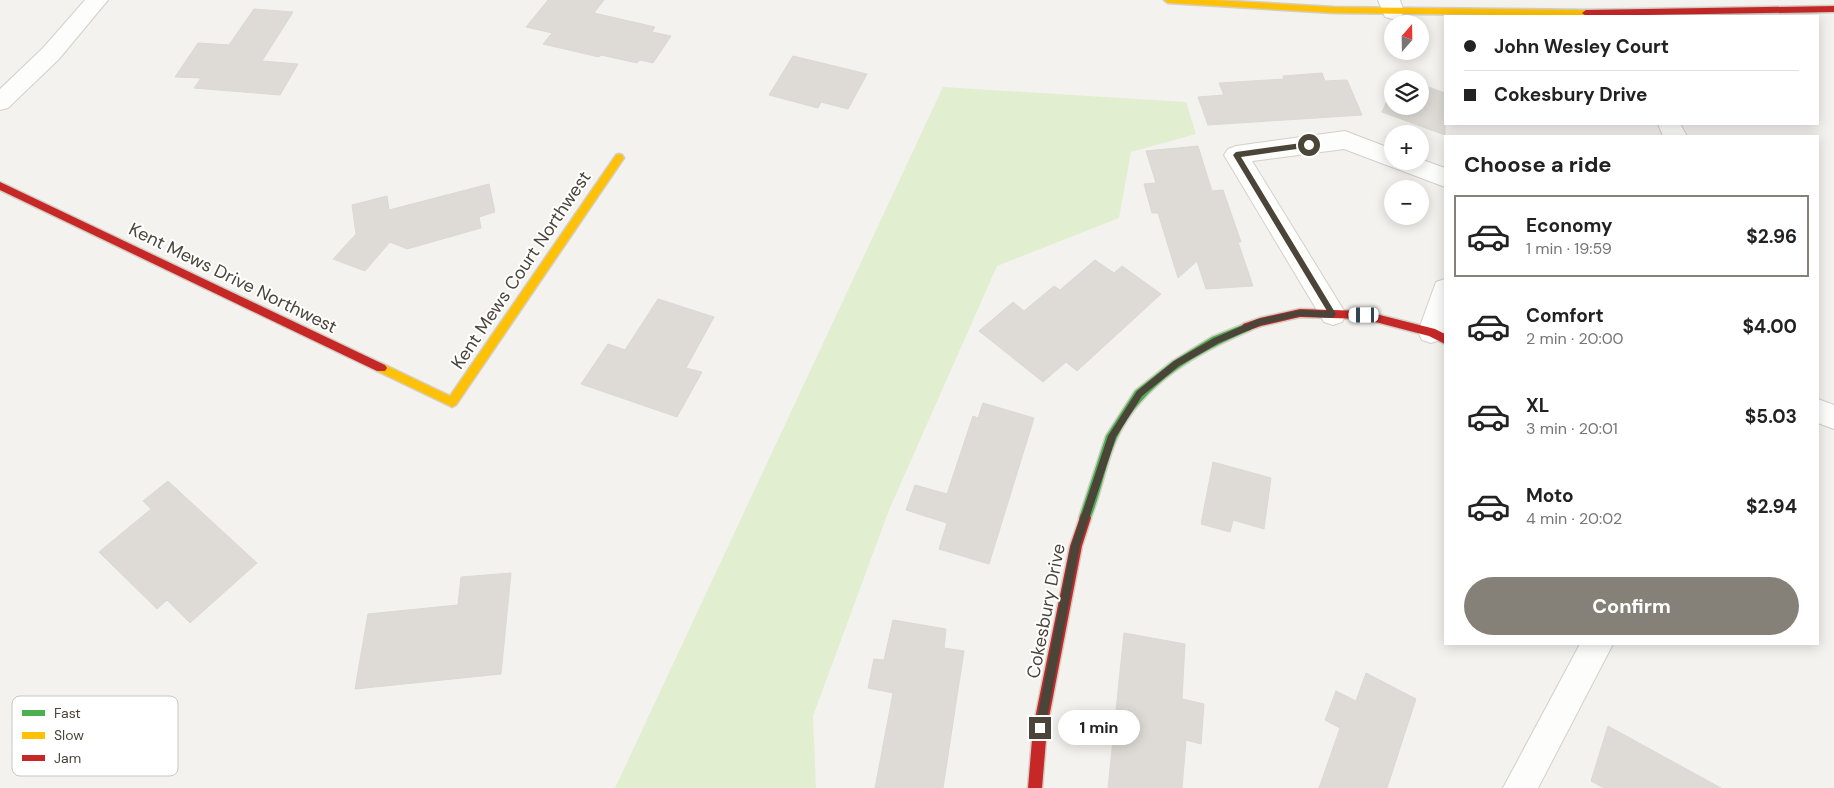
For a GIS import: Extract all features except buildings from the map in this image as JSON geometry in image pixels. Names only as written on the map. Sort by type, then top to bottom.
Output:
[{"type":"street","points":[[0,102],[23,82],[66,38],[97,0]]},
{"type":"street","points":[[1168,0],[1248,7],[1391,6],[1612,15],[1834,9]]},
{"type":"street","points":[[1333,314],[1236,155],[1345,140],[1384,155]]},
{"type":"street","name":"Kent Mews Court Northwest","points":[[452,402],[618,158]]},
{"type":"street","points":[[1424,170],[1444,178]]},
{"type":"street","name":"Kent Mews Drive Northwest","points":[[0,186],[452,402]]},
{"type":"street","points":[[1438,336],[1444,297]]},
{"type":"street","name":"Cokesbury Drive","points":[[1035,788],[1040,728],[1076,546],[1112,436],[1139,394],[1177,364],[1216,340],[1260,322],[1300,313],[1364,315],[1438,336]]},
{"type":"street","points":[[1819,411],[1834,417]]},
{"type":"street","points":[[1520,788],[1595,645]]},
{"type":"green space","points":[[943,87],[1186,102],[1196,134],[1131,152],[1119,218],[997,266],[889,510],[813,716],[816,788],[615,788]]},
{"type":"traffic: fast","points":[[1085,518],[1112,436],[1139,394],[1177,364],[1216,340],[1247,327]]},
{"type":"traffic: slow","points":[[1168,0],[1334,10],[1586,13]]},
{"type":"traffic: slow","points":[[381,368],[452,402],[619,158]]},
{"type":"traffic: jam","points":[[1586,13],[1834,9]]},
{"type":"traffic: jam","points":[[0,186],[381,368]]},
{"type":"traffic: jam","points":[[1247,327],[1260,322],[1300,313],[1364,315],[1431,332],[1444,338]]},
{"type":"traffic: jam","points":[[1035,788],[1040,728],[1076,546],[1085,518]]},
{"type":"route","points":[[1040,728],[1076,546],[1112,436],[1139,394],[1177,364],[1216,340],[1260,322],[1300,313],[1333,314],[1236,155],[1309,145]]}]
